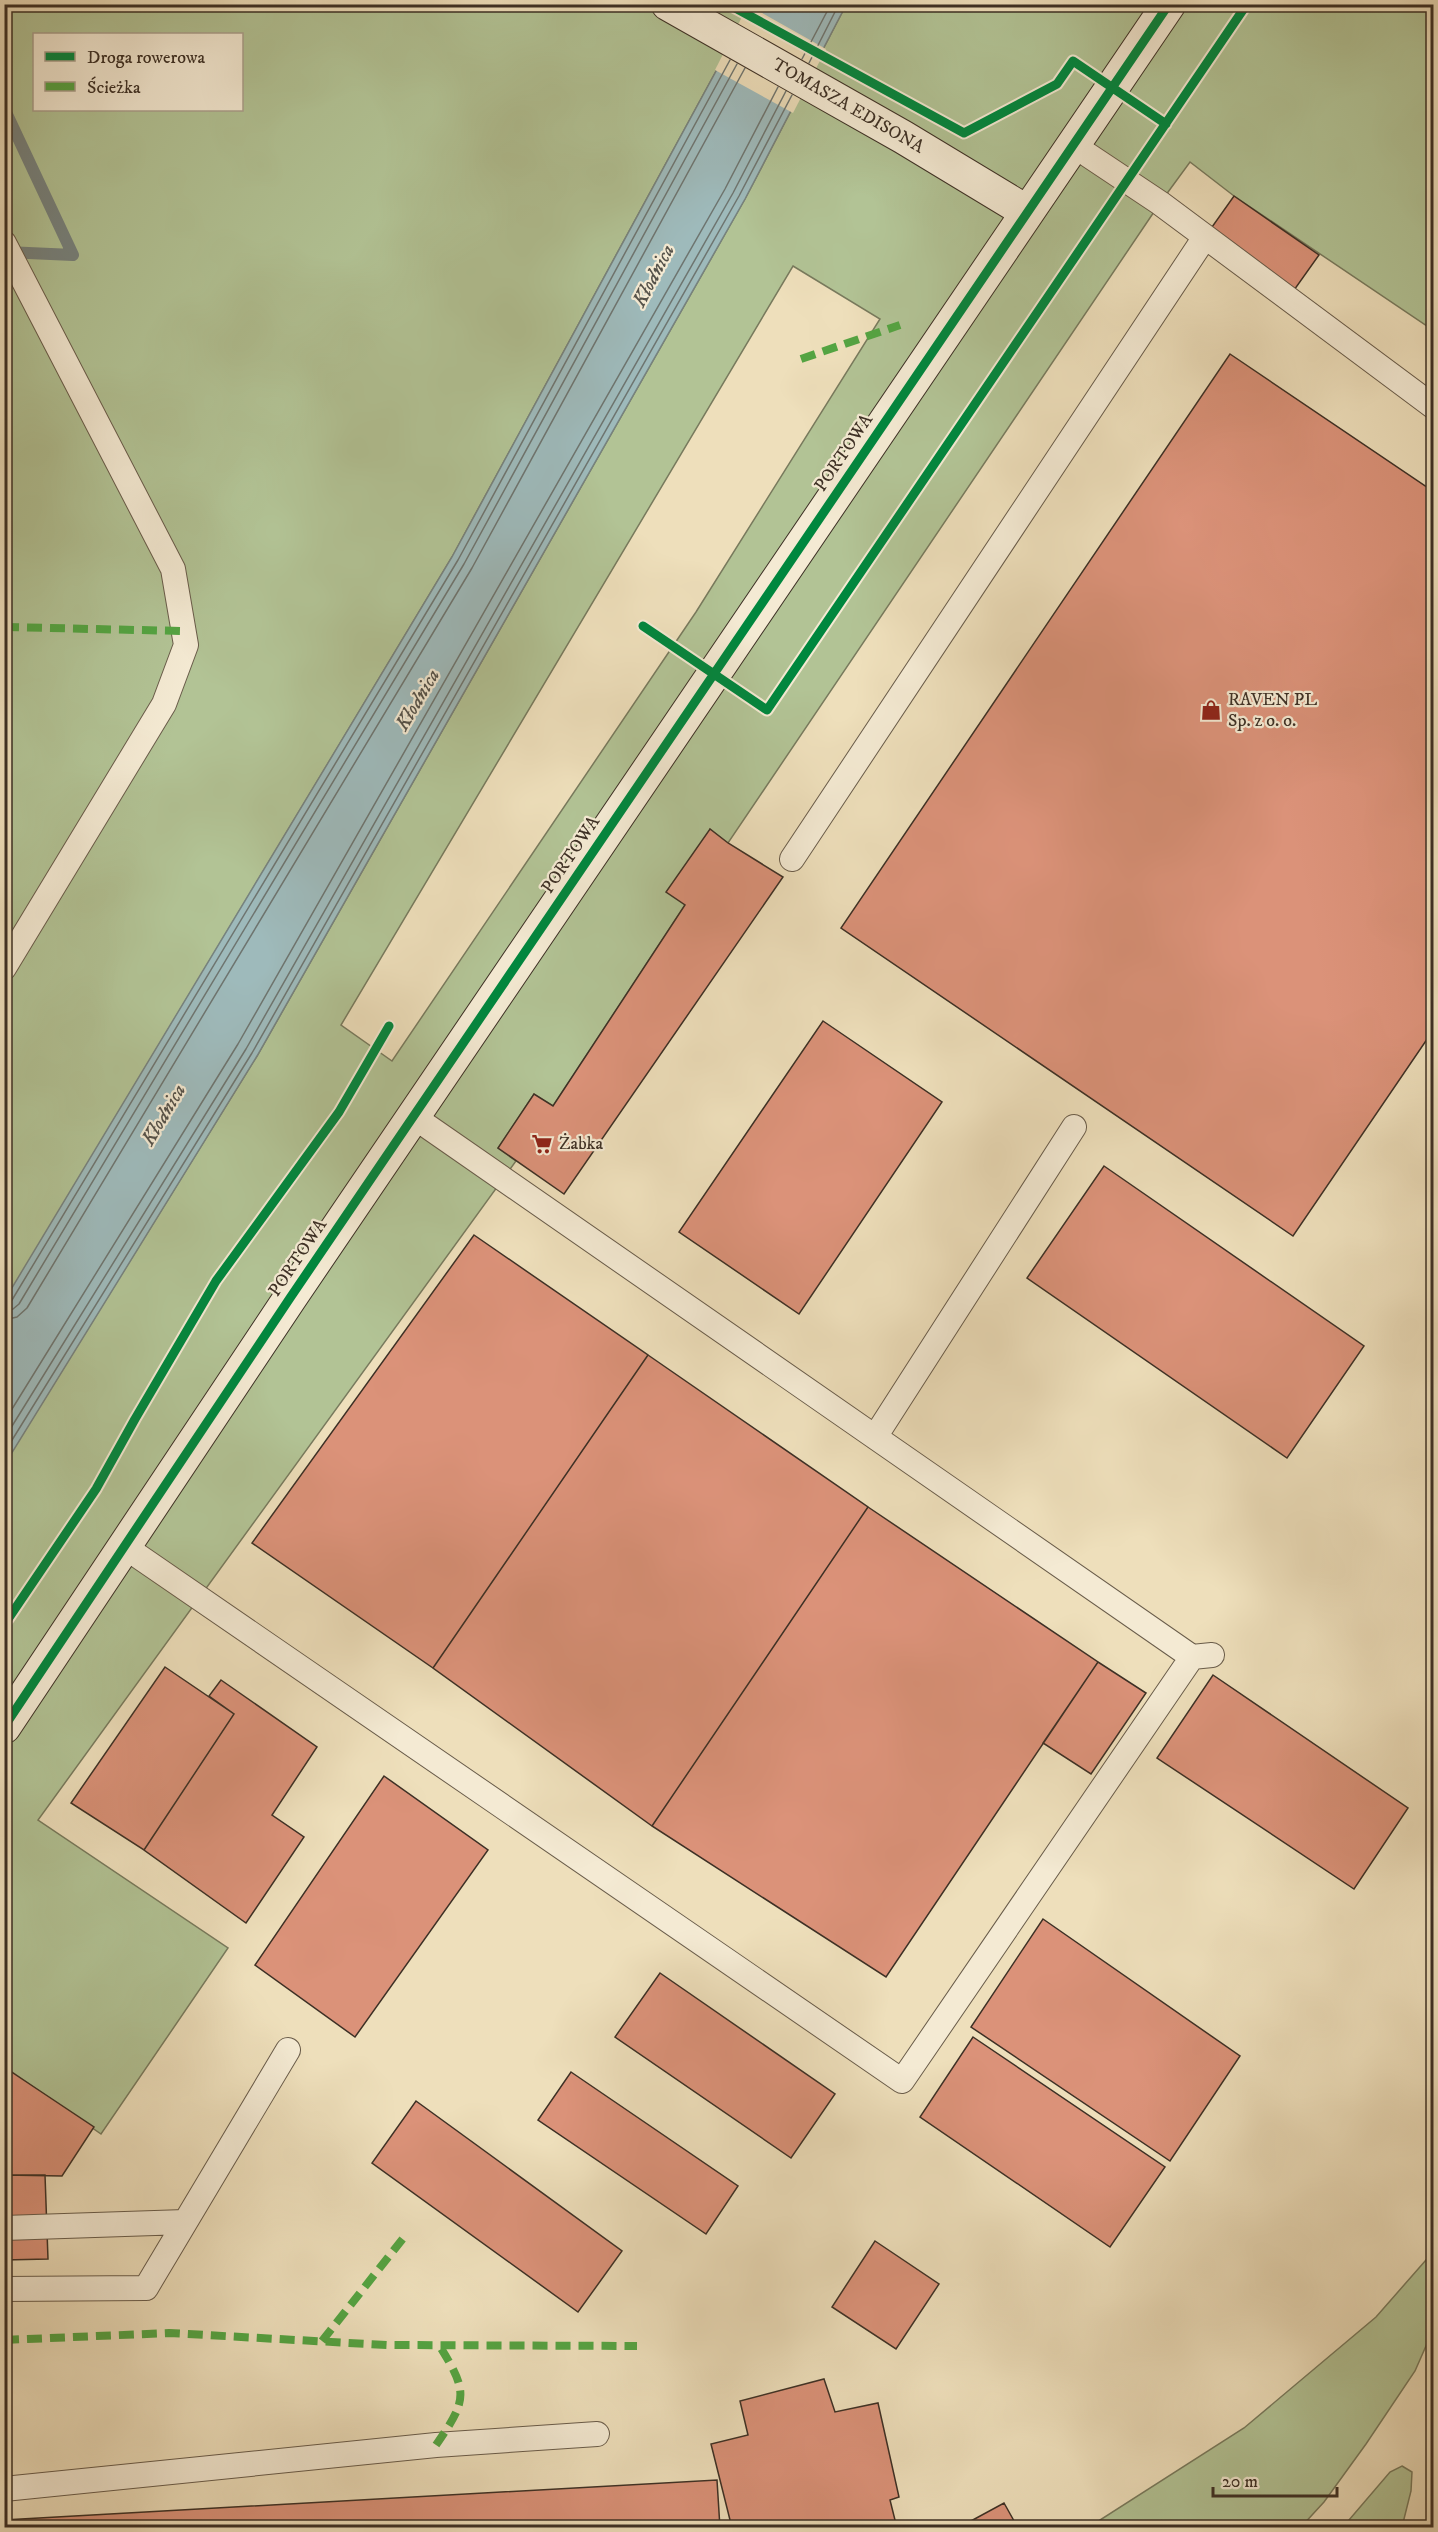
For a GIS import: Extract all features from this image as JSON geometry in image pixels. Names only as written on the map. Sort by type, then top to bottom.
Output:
[{"type":"street","name":"PORTOWA","points":[[4,1727],[414,1117],[1169,4]]},
{"type":"street","name":"TOMASZA EDISONA","points":[[680,11],[861,113],[1027,212]]},
{"type":"lane","points":[[1073,146],[1134,185],[1434,407]]},
{"type":"lane","points":[[792,859],[1205,237]]},
{"type":"lane","points":[[4,243],[173,569],[186,645],[164,704],[4,968]]},
{"type":"lane","points":[[125,1547],[902,2080],[1202,1656],[875,1437],[414,1117]]},
{"type":"lane","points":[[875,1437],[1074,1127]]},
{"type":"lane","points":[[4,2289],[146,2288],[288,2050]]},
{"type":"lane","points":[[4,2228],[185,2222]]},
{"type":"lane","points":[[4,2489],[436,2445],[597,2434]]},
{"type":"green space","points":[[5,5],[752,5],[452,557],[5,1301]]},
{"type":"green space","points":[[846,5],[1433,5],[1433,330],[1234,196],[1190,162],[1160,203],[728,843],[710,829],[685,905],[553,1106],[534,1094],[498,1148],[516,1161],[38,1820],[228,1948],[101,2134],[5,2067],[4,1464],[257,1056],[745,199]],"holes":[[[793,266],[880,319],[696,612],[392,1061],[341,1025]]]},
{"type":"green space","points":[[1433,2252],[1433,2330],[1415,2371],[1324,2502],[1301,2527],[1089,2527],[1244,2428],[1376,2317]]},
{"type":"green space","points":[[1402,2466],[1412,2472],[1411,2491],[1402,2527],[1343,2527],[1390,2472]]},
{"type":"water","name":"Kłodnica","points":[[752,5],[846,5],[745,199],[257,1056],[5,1464],[4,1301],[452,557]]},
{"type":"pier","points":[[748,5],[826,49],[793,113],[715,70]]},
{"type":"building","points":[[1234,196],[1319,255],[1292,293],[1207,234]]},
{"type":"building","name":"RAVEN PL Sp. z o. o.","points":[[1230,354],[1434,492],[1434,1029],[1293,1236],[841,928]]},
{"type":"building","points":[[710,829],[728,843],[783,877],[564,1194],[498,1148],[534,1094],[553,1106],[685,905],[666,892]]},
{"type":"building","points":[[823,1021],[942,1102],[799,1314],[679,1232]]},
{"type":"building","points":[[1104,1166],[1364,1346],[1287,1458],[1027,1278]]},
{"type":"building","points":[[474,1235],[648,1355],[433,1668],[252,1543]]},
{"type":"building","points":[[648,1355],[868,1507],[652,1826],[433,1668]]},
{"type":"building","points":[[868,1507],[1098,1662],[886,1977],[652,1826]]},
{"type":"building","points":[[1098,1662],[1146,1693],[1091,1774],[1043,1743]]},
{"type":"building","points":[[165,1667],[234,1714],[144,1850],[71,1803]]},
{"type":"building","points":[[1213,1675],[1408,1808],[1354,1889],[1157,1758]]},
{"type":"building","points":[[221,1680],[317,1747],[272,1815],[304,1837],[246,1923],[144,1850],[234,1714],[209,1696]]},
{"type":"building","points":[[384,1776],[488,1850],[355,2037],[255,1965]]},
{"type":"building","points":[[1043,1919],[1240,2056],[1170,2161],[971,2027]]},
{"type":"building","points":[[660,1973],[835,2094],[791,2158],[615,2037]]},
{"type":"building","points":[[973,2037],[1165,2167],[1110,2247],[920,2117]]},
{"type":"building","points":[[4,2067],[94,2127],[62,2176],[4,2175]]},
{"type":"building","points":[[571,2072],[738,2186],[706,2234],[538,2120]]},
{"type":"building","points":[[416,2101],[622,2251],[578,2312],[372,2163]]},
{"type":"building","points":[[4,2175],[45,2175],[48,2259],[4,2260]]},
{"type":"building","points":[[875,2241],[939,2284],[896,2349],[832,2307]]},
{"type":"building","points":[[824,2379],[835,2412],[878,2403],[899,2497],[890,2500],[897,2528],[732,2528],[711,2444],[748,2435],[740,2401]]},
{"type":"building","points":[[717,2480],[720,2528],[4,2528],[4,2520]]},
{"type":"building","points":[[1004,2503],[1018,2528],[958,2528]]},
{"type":"waterway","points":[[4,108],[73,255],[6,252]]},
{"type":"marked path","points":[[801,359],[900,325]]},
{"type":"marked path","points":[[4,627],[183,631]]},
{"type":"marked path","points":[[322,2341],[405,2236]]},
{"type":"marked path","points":[[4,2340],[169,2333],[387,2345],[637,2346]]},
{"type":"marked path","points":[[436,2445],[454,2417],[460,2396],[456,2375],[439,2345]]},
{"type":"cycle path","points":[[728,4],[964,133],[1057,84],[1073,61],[1166,124]]},
{"type":"cycle path","points":[[4,1727],[290,1298],[1169,4]]},
{"type":"cycle path","points":[[643,626],[767,710],[1247,4]]},
{"type":"cycle path","points":[[4,1625],[96,1489],[216,1281],[339,1112],[389,1026]]},
{"type":"place","name":"RAVEN PL Sp. z o. o.","points":[[1211,710]]},
{"type":"place","name":"Żabka","points":[[542,1144]]}]
